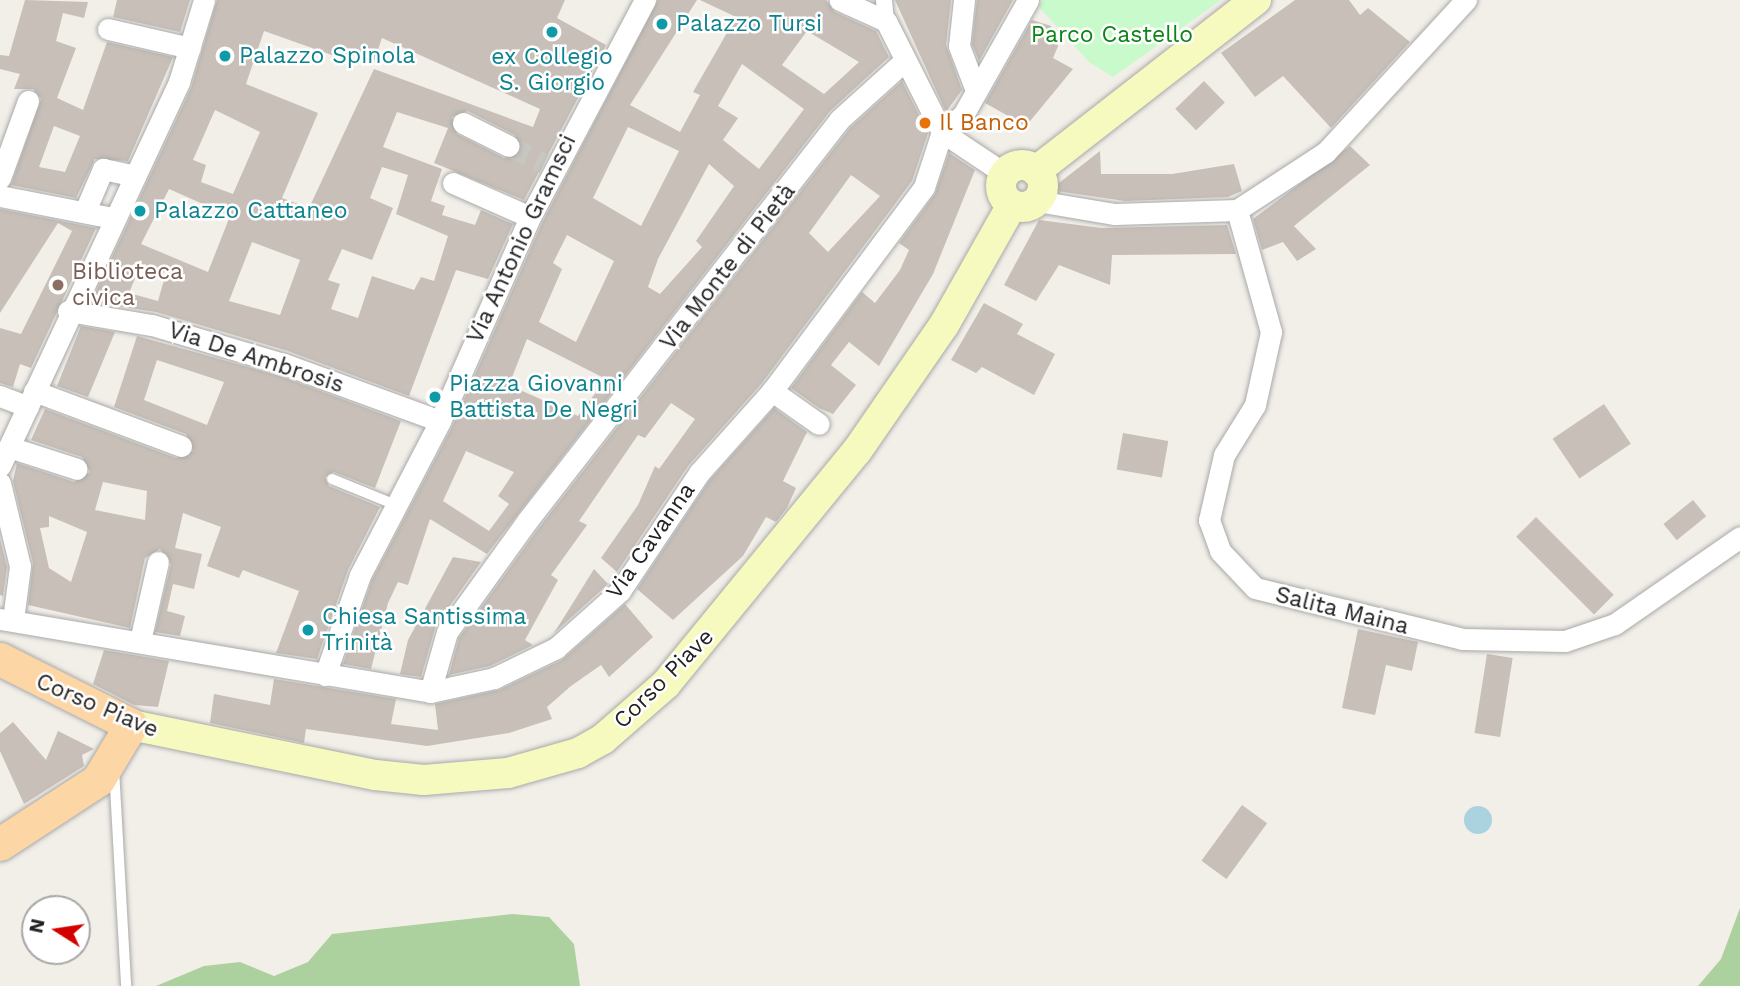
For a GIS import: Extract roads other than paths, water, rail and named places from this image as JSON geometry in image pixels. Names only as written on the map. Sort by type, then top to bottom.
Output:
[{"type":"main road","points":[[1036,171],[1256,0]]},
{"type":"main road","points":[[1023,165],[1036,171],[1043,186],[1025,203],[1002,191],[1005,174],[1023,165]]},
{"type":"main road","name":"Corso Piave","points":[[0,659],[131,725],[375,775],[424,779],[508,773],[586,749],[666,684],[799,525],[944,325],[1025,203]]},
{"type":"main road","points":[[0,844],[113,764],[131,725]]},
{"type":"street","points":[[0,466],[68,311],[135,176],[190,48],[204,0]]},
{"type":"street","name":"Via Antonio Gramsci","points":[[325,675],[360,575],[440,421],[530,217],[549,166],[645,0]]},
{"type":"street","points":[[840,0],[885,11],[903,62],[942,132],[1005,174]]},
{"type":"street","points":[[964,0],[959,46],[975,88]]},
{"type":"street","points":[[942,132],[963,115],[975,88],[1028,0]]},
{"type":"street","points":[[1025,203],[1115,214],[1237,210],[1326,152],[1466,0]]},
{"type":"street","points":[[108,29],[190,48]]},
{"type":"street","name":"Via Monte di Pietà","points":[[430,692],[447,632],[519,532],[840,119],[903,62]]},
{"type":"street","points":[[0,178],[28,101]]},
{"type":"street","points":[[463,123],[509,146]]},
{"type":"street","name":"Via Cavanna","points":[[7,619],[430,692],[529,666],[586,625],[620,592],[699,473],[772,391],[912,210],[942,132]]},
{"type":"street","points":[[85,211],[103,169],[135,176]]},
{"type":"street","points":[[453,183],[530,217]]},
{"type":"street","points":[[0,196],[114,218]]},
{"type":"street","name":"Salita Maina","points":[[1237,210],[1270,332],[1255,405],[1211,491],[1209,520],[1220,551],[1255,588],[1289,600],[1462,639],[1548,643],[1615,624],[1740,537]]},
{"type":"street","name":"Via De Ambrosis","points":[[68,311],[152,325],[271,360],[440,421]]},
{"type":"street","points":[[772,391],[819,424]]},
{"type":"street","points":[[0,396],[31,399],[181,446]]},
{"type":"street","points":[[9,447],[77,469]]},
{"type":"street","points":[[0,483],[20,566],[7,619]]},
{"type":"street","points":[[140,641],[158,562]]},
{"type":"lane","points":[[332,479],[396,505]]},
{"type":"lane","points":[[113,764],[127,986]]},
{"type":"water","points":[[1478,806],[1488,810],[1492,820],[1488,830],[1478,834],[1468,830],[1464,820],[1468,810]]},
{"type":"tunnel","points":[[509,146],[544,163]]},
{"type":"place","name":"Palazzo Tursi","points":[[662,24]]},
{"type":"place","name":"ex Collegio S. Giorgio","points":[[552,32]]},
{"type":"place","name":"Palazzo Spinola","points":[[225,56]]},
{"type":"place","name":"Il Banco","points":[[925,123]]},
{"type":"place","name":"Palazzo Cattaneo","points":[[140,211]]},
{"type":"place","name":"Biblioteca civica","points":[[58,285]]},
{"type":"place","name":"Piazza Giovanni Battista De Negri","points":[[435,397]]},
{"type":"place","name":"Chiesa Santissima Trinità","points":[[308,630]]},
{"type":"park label","name":"Parco Castello","points":[[1112,35]]}]
